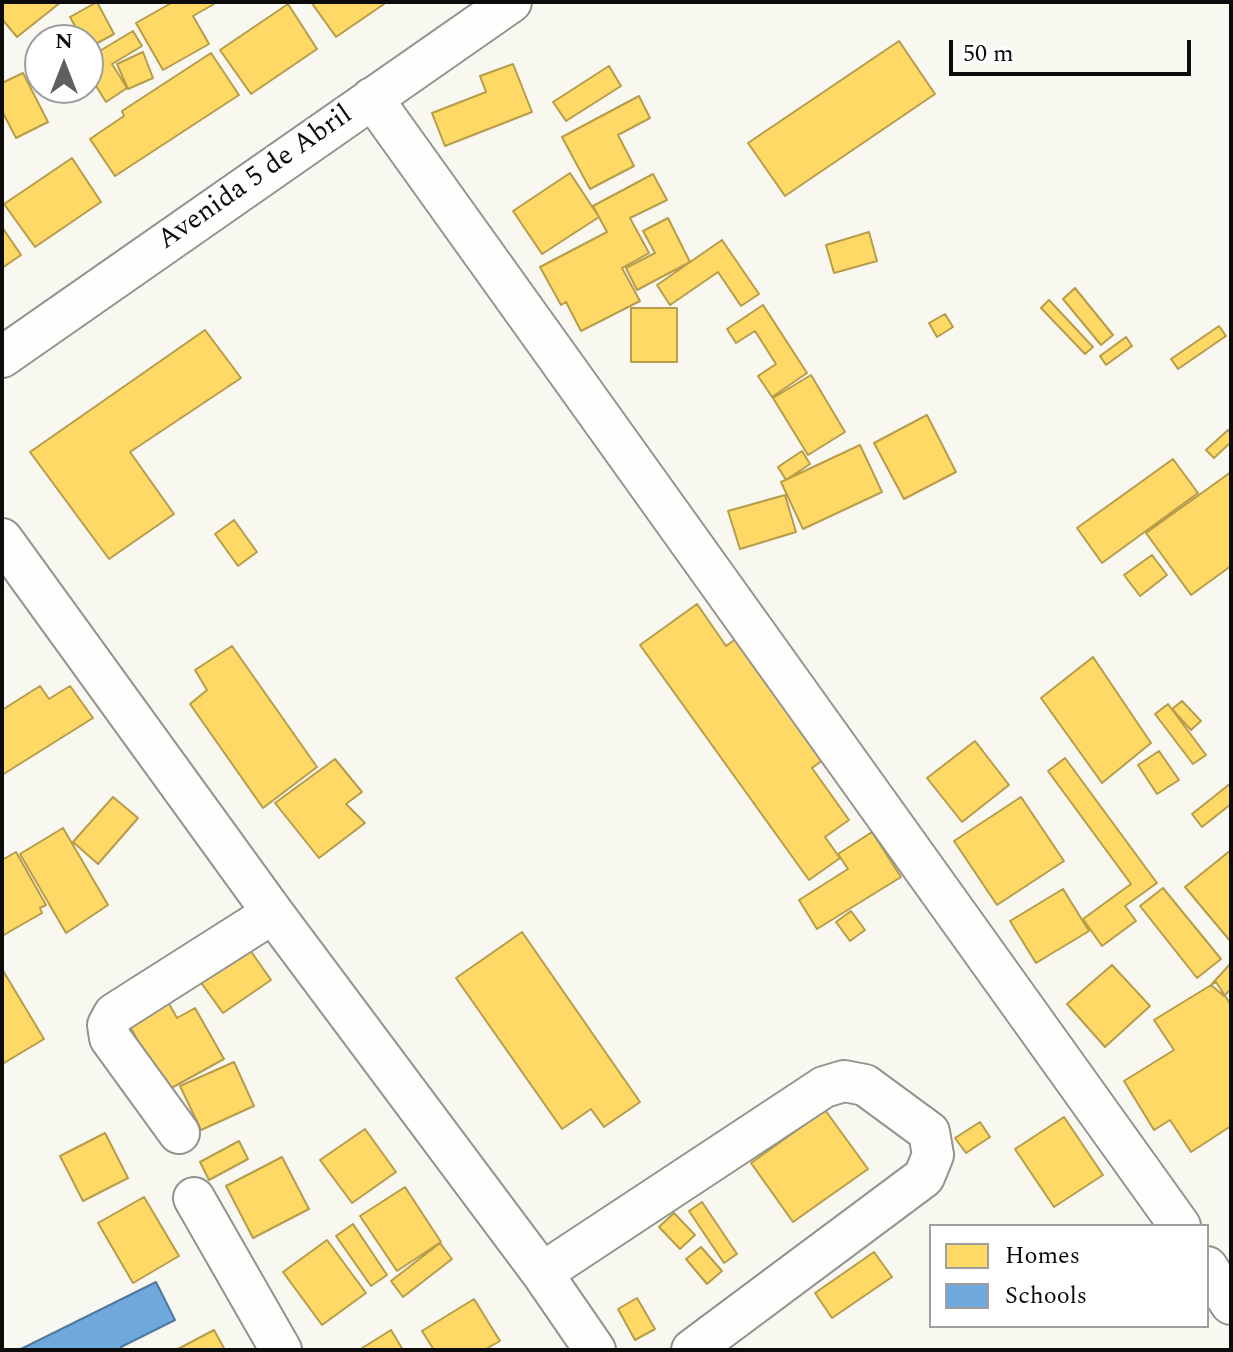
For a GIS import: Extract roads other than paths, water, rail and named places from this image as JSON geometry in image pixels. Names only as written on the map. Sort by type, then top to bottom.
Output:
[{"type":"street","name":"Avenida 5 de Abril","points":[[2,357],[511,2]]},
{"type":"street","points":[[372,98],[1179,1224]]},
{"type":"street","points":[[2,539],[273,913],[542,1273],[595,1350]]},
{"type":"street","points":[[179,1133],[110,1038],[108,1025],[114,1014],[273,913]]},
{"type":"street","points":[[542,1273],[824,1087],[844,1081],[865,1085],[929,1132],[933,1155],[924,1177],[692,1350]]},
{"type":"street","points":[[194,1198],[281,1350]]},
{"type":"street","points":[[1209,1270],[1231,1304]]}]
